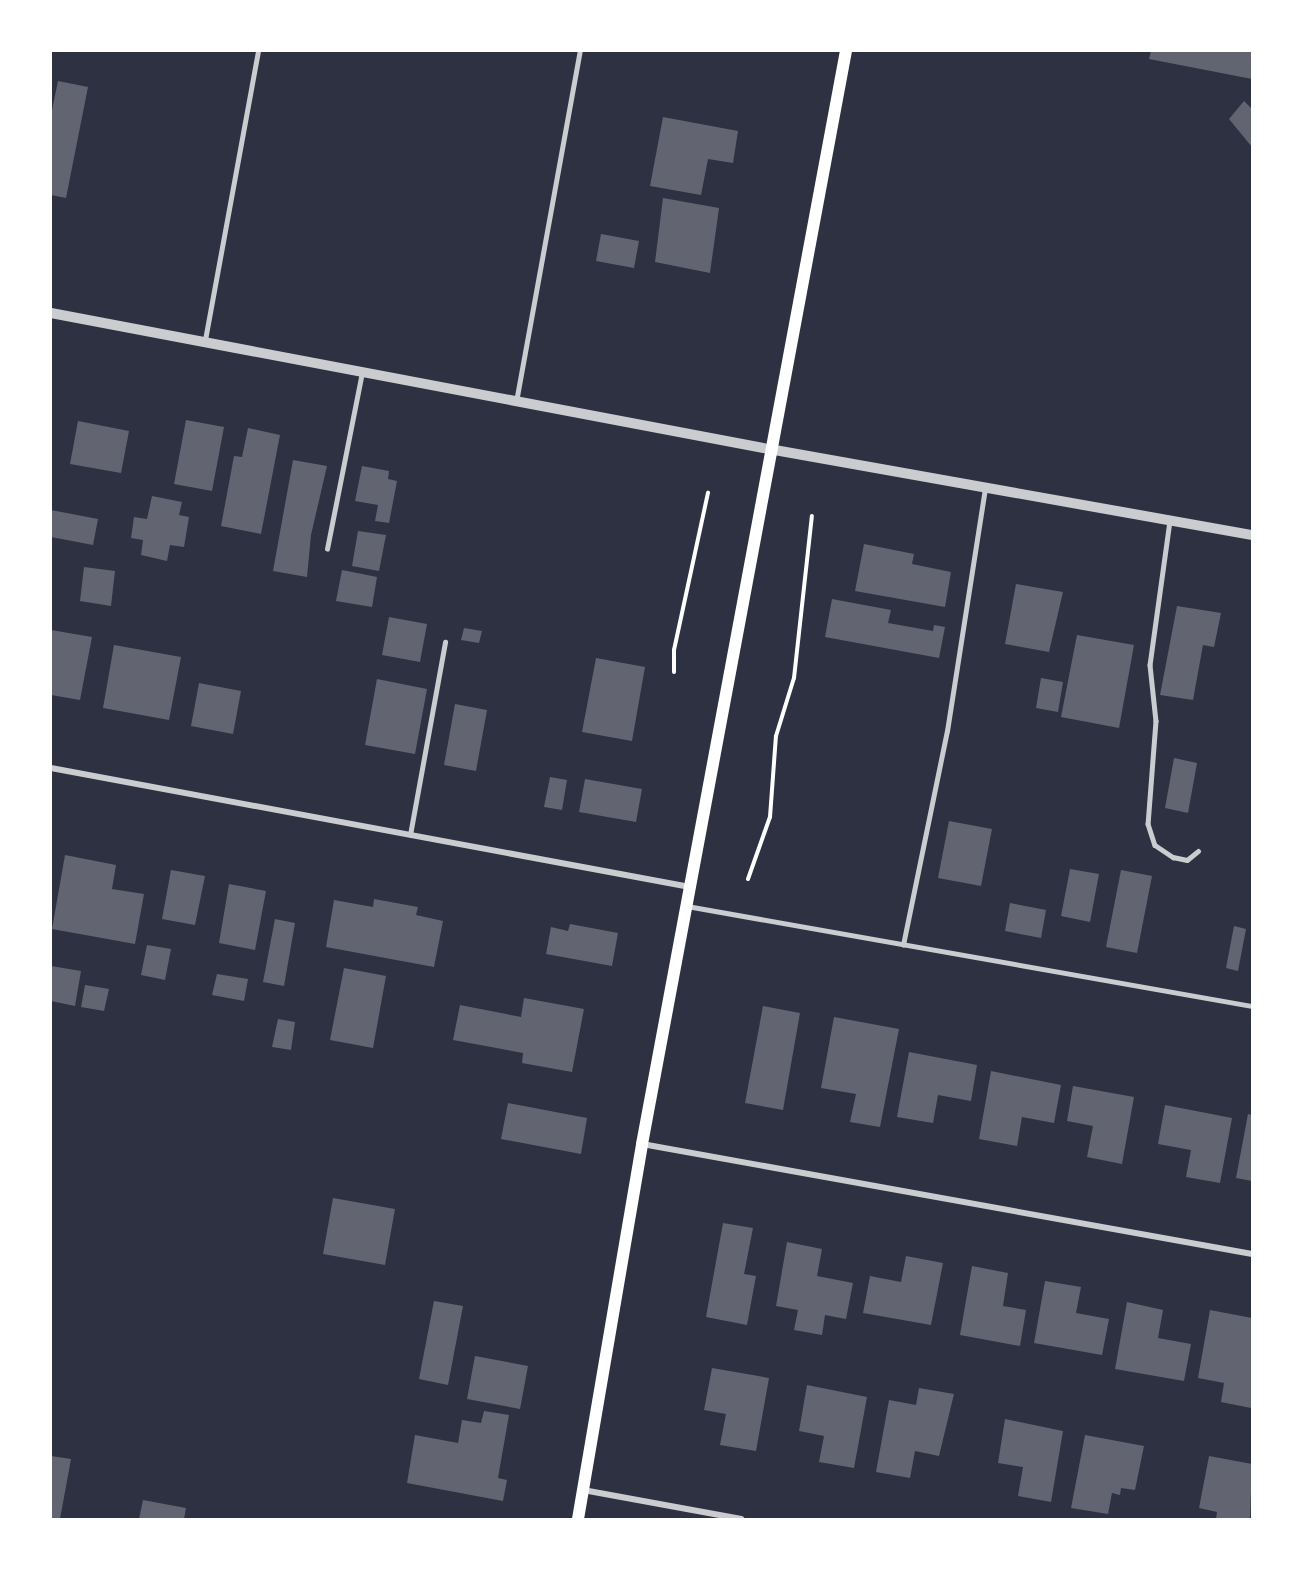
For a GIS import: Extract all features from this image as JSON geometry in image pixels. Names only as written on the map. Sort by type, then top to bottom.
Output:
[{"type":"main road","points":[[578,1519],[642,1144],[769,449],[846,51]]},
{"type":"street","points":[[51,313],[769,449],[986,486],[1252,536]]},
{"type":"street","points":[[51,768],[690,887]]},
{"type":"street","points":[[642,1144],[1252,1254]]},
{"type":"street","points":[[583,1490],[741,1519]]},
{"type":"lane","points":[[205,343],[258,51]]},
{"type":"lane","points":[[516,402],[579,51]]},
{"type":"lane","points":[[327,549],[362,372]]},
{"type":"lane","points":[[903,945],[947,731],[986,486]]},
{"type":"lane","points":[[1170,521],[1150,665],[1156,721],[1148,824],[1155,845],[1173,857],[1187,861],[1198,851]]},
{"type":"lane","points":[[410,835],[445,642]]},
{"type":"lane","points":[[687,906],[1252,1006]]},
{"type":"path","points":[[674,672],[674,650],[708,493]]},
{"type":"path","points":[[748,879],[767,832],[777,736],[794,678],[812,516]]},
{"type":"building","points":[[1151,51],[1252,51],[1252,79],[1149,59]]},
{"type":"building","points":[[58,81],[88,87],[66,198],[51,195],[51,115]]},
{"type":"building","points":[[1244,101],[1252,109],[1252,147],[1229,119]]},
{"type":"building","points":[[663,117],[738,131],[733,163],[708,159],[701,195],[650,186]]},
{"type":"building","points":[[663,198],[719,208],[710,273],[655,262]]},
{"type":"building","points":[[601,234],[639,241],[634,268],[596,261]]},
{"type":"building","points":[[186,420],[224,427],[212,491],[174,484]]},
{"type":"building","points":[[78,421],[129,431],[121,473],[70,464]]},
{"type":"building","points":[[248,428],[280,435],[261,534],[221,526],[234,456],[242,457]]},
{"type":"building","points":[[293,460],[327,466],[311,535],[307,577],[273,571]]},
{"type":"building","points":[[362,466],[389,471],[388,479],[397,481],[389,523],[375,521],[378,505],[355,501]]},
{"type":"building","points":[[152,496],[182,502],[179,515],[189,517],[184,547],[170,545],[167,561],[141,555],[143,540],[131,538],[134,517],[147,519]]},
{"type":"building","points":[[51,510],[98,519],[93,545],[51,537]]},
{"type":"building","points":[[358,531],[386,535],[379,571],[352,566]]},
{"type":"building","points":[[864,544],[914,554],[912,564],[951,572],[945,607],[855,591]]},
{"type":"building","points":[[84,567],[115,571],[111,606],[80,601]]},
{"type":"building","points":[[342,570],[377,577],[372,607],[336,601]]},
{"type":"building","points":[[1016,584],[1063,592],[1049,652],[1005,644]]},
{"type":"building","points":[[832,599],[891,610],[888,623],[933,631],[934,625],[945,627],[939,658],[825,637]]},
{"type":"building","points":[[1177,606],[1221,613],[1214,647],[1203,645],[1193,700],[1160,695]]},
{"type":"building","points":[[389,617],[427,624],[420,662],[382,655]]},
{"type":"building","points":[[464,628],[482,631],[479,643],[461,640]]},
{"type":"building","points":[[51,630],[92,637],[80,700],[51,695]]},
{"type":"building","points":[[1077,635],[1134,645],[1119,728],[1061,717]]},
{"type":"building","points":[[114,645],[181,657],[169,720],[103,708]]},
{"type":"building","points":[[596,658],[645,667],[632,741],[582,732]]},
{"type":"building","points":[[1041,678],[1063,682],[1058,712],[1036,708]]},
{"type":"building","points":[[377,679],[427,689],[415,754],[365,745]]},
{"type":"building","points":[[199,683],[241,691],[233,734],[191,726]]},
{"type":"building","points":[[455,704],[487,710],[476,771],[444,765]]},
{"type":"building","points":[[1174,758],[1197,763],[1188,813],[1165,808]]},
{"type":"building","points":[[550,777],[567,780],[562,810],[544,807]]},
{"type":"building","points":[[585,779],[642,789],[636,822],[579,812]]},
{"type":"building","points":[[949,821],[992,829],[981,886],[938,878]]},
{"type":"building","points":[[65,855],[116,865],[112,889],[144,894],[135,944],[52,929]]},
{"type":"building","points":[[1070,869],[1099,874],[1090,922],[1061,916]]},
{"type":"building","points":[[171,870],[205,876],[195,925],[162,919]]},
{"type":"building","points":[[1121,870],[1152,876],[1137,953],[1106,947]]},
{"type":"building","points":[[229,884],[266,891],[255,950],[219,943]]},
{"type":"building","points":[[374,899],[418,907],[416,915],[443,921],[434,967],[326,947],[334,900],[373,907]]},
{"type":"building","points":[[1010,903],[1046,910],[1041,938],[1005,931]]},
{"type":"building","points":[[275,919],[295,923],[284,986],[263,982]]},
{"type":"building","points":[[570,924],[618,933],[612,966],[546,954],[551,927],[568,931]]},
{"type":"building","points":[[1234,926],[1246,929],[1238,971],[1226,968]]},
{"type":"building","points":[[147,945],[171,949],[165,980],[141,975]]},
{"type":"building","points":[[51,966],[81,971],[75,1006],[51,1001]]},
{"type":"building","points":[[344,968],[386,976],[373,1048],[330,1040]]},
{"type":"building","points":[[217,974],[248,979],[244,1001],[212,995]]},
{"type":"building","points":[[85,985],[109,989],[104,1011],[81,1007]]},
{"type":"building","points":[[524,998],[584,1009],[572,1072],[522,1063],[523,1053],[453,1040],[460,1005],[521,1017]]},
{"type":"building","points":[[763,1006],[800,1013],[783,1110],[745,1103]]},
{"type":"building","points":[[834,1017],[899,1029],[880,1127],[850,1122],[856,1094],[821,1088]]},
{"type":"building","points":[[278,1019],[295,1022],[291,1050],[272,1047]]},
{"type":"building","points":[[909,1052],[977,1065],[971,1101],[938,1095],[933,1123],[897,1117]]},
{"type":"building","points":[[991,1071],[1061,1085],[1054,1123],[1022,1117],[1017,1146],[979,1139]]},
{"type":"building","points":[[1073,1086],[1134,1097],[1122,1164],[1087,1157],[1093,1126],[1067,1121]]},
{"type":"building","points":[[508,1103],[587,1118],[581,1154],[501,1139]]},
{"type":"building","points":[[1165,1105],[1232,1118],[1220,1183],[1186,1177],[1191,1150],[1158,1144]]},
{"type":"building","points":[[1248,1114],[1252,1115],[1252,1181],[1236,1178]]},
{"type":"building","points":[[333,1198],[395,1209],[385,1265],[323,1254]]},
{"type":"building","points":[[723,1223],[753,1228],[744,1274],[756,1276],[747,1325],[706,1317]]},
{"type":"building","points":[[787,1242],[822,1249],[817,1276],[853,1283],[846,1319],[825,1315],[822,1335],[794,1330],[798,1310],[776,1306]]},
{"type":"building","points":[[906,1256],[943,1263],[931,1325],[863,1313],[870,1276],[901,1282]]},
{"type":"building","points":[[972,1266],[1008,1273],[1003,1306],[1026,1310],[1020,1346],[960,1335]]},
{"type":"building","points":[[1045,1281],[1081,1287],[1076,1313],[1109,1319],[1102,1355],[1034,1343]]},
{"type":"building","points":[[434,1301],[463,1306],[448,1385],[419,1379]]},
{"type":"building","points":[[1127,1302],[1163,1310],[1158,1338],[1191,1344],[1184,1381],[1115,1369]]},
{"type":"building","points":[[1210,1310],[1252,1318],[1251,1408],[1221,1402],[1224,1383],[1198,1378]]},
{"type":"building","points":[[475,1356],[528,1366],[520,1409],[467,1399]]},
{"type":"building","points":[[712,1368],[769,1378],[756,1451],[720,1445],[726,1414],[704,1410]]},
{"type":"building","points":[[807,1385],[867,1397],[854,1468],[819,1462],[824,1436],[799,1431]]},
{"type":"building","points":[[919,1388],[954,1394],[939,1456],[915,1451],[910,1478],[876,1472],[889,1400],[916,1405]]},
{"type":"building","points":[[484,1411],[509,1415],[498,1478],[507,1480],[503,1501],[407,1483],[415,1435],[458,1443],[462,1420],[481,1423]]},
{"type":"building","points":[[1005,1419],[1063,1431],[1051,1502],[1018,1496],[1023,1467],[998,1463]]},
{"type":"building","points":[[1085,1435],[1144,1446],[1135,1490],[1121,1488],[1120,1495],[1112,1493],[1108,1514],[1071,1508]]},
{"type":"building","points":[[51,1456],[71,1459],[60,1519],[51,1519]]},
{"type":"building","points":[[1209,1456],[1252,1464],[1250,1519],[1216,1519],[1217,1512],[1199,1508]]},
{"type":"building","points":[[143,1500],[186,1508],[184,1519],[139,1519]]}]
